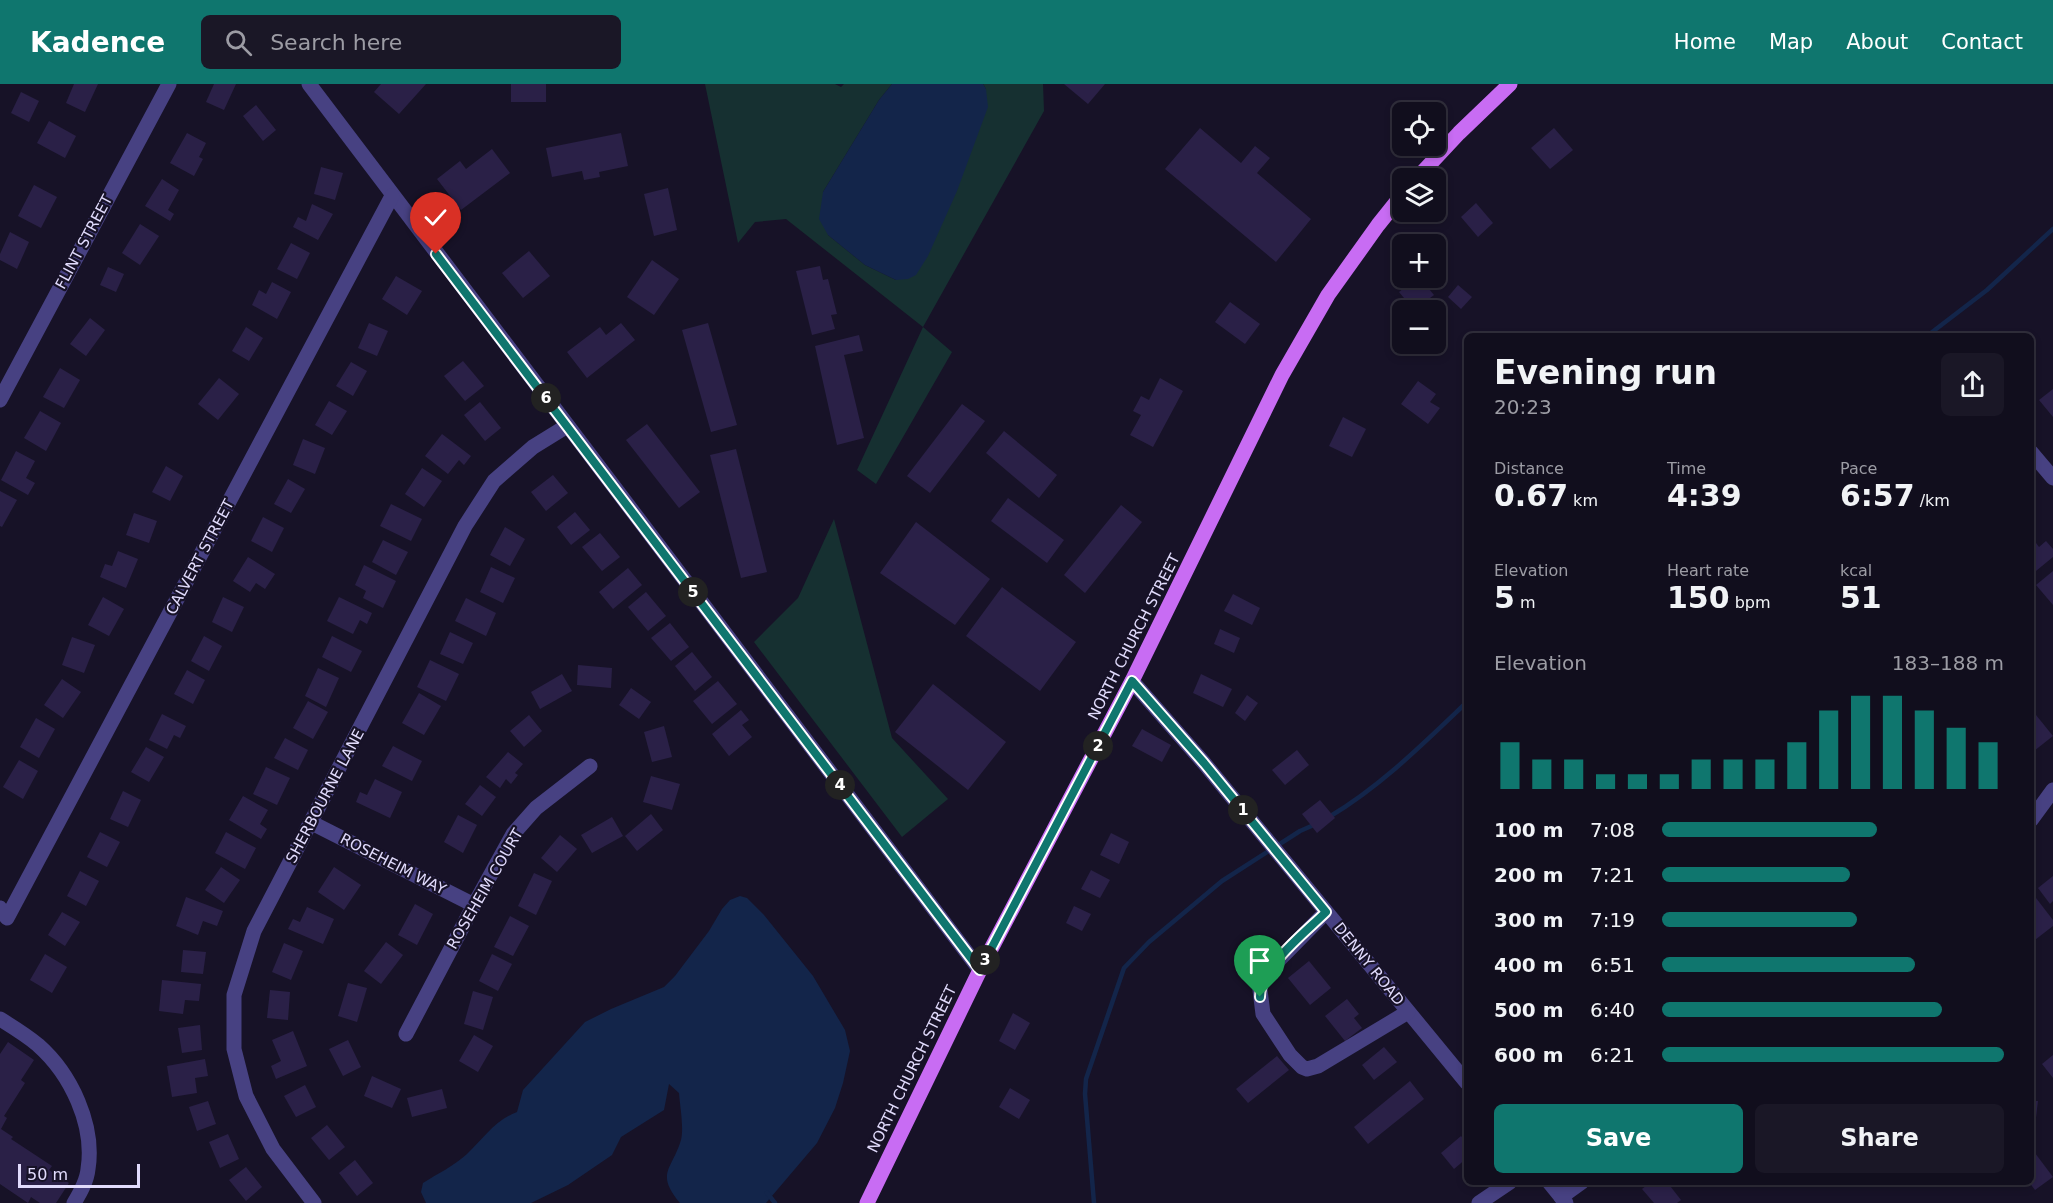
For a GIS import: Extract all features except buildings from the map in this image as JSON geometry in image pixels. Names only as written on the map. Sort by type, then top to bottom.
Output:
[{"type":"main road","points":[[1426,168],[1510,84]]},
{"type":"main road","name":"NORTH CHURCH STREET","points":[[867,1203],[980,970],[1132,681],[1282,375],[1334,286],[1392,208]]},
{"type":"street","name":"FLINT STREET","points":[[0,400],[169,84]]},
{"type":"street","points":[[309,84],[980,970]]},
{"type":"street","name":"CALVERT STREET","points":[[4,913],[392,196]]},
{"type":"street","name":"SHERBOURNE LANE","points":[[314,1203],[273,1149],[246,1095],[234,1049],[234,995],[254,931],[465,526],[494,480],[533,447],[567,426]]},
{"type":"street","points":[[2034,456],[2053,478]]},
{"type":"street","name":"DENNY ROAD","points":[[1132,681],[1204,763],[1464,1079]]},
{"type":"street","name":"ROSEHEIM COURT","points":[[406,1034],[513,834],[536,808],[590,766]]},
{"type":"street","points":[[2034,816],[2053,790]]},
{"type":"street","name":"ROSEHEIM WAY","points":[[312,823],[474,905]]},
{"type":"street","points":[[1326,912],[1272,967],[1260,990],[1263,1014],[1297,1063],[1307,1069],[1318,1066],[1408,1012]]},
{"type":"street","points":[[0,1019],[39,1046],[57,1066],[75,1095],[84,1119],[90,1146],[88,1171],[74,1203]]},
{"type":"street","points":[[1479,1203],[1506,1185]]},
{"type":"street","points":[[1552,1185],[1564,1200],[1578,1185]]},
{"type":"green space","points":[[705,84],[835,84],[841,87],[844,84],[892,84],[879,100],[823,192],[828,235],[865,265],[896,280],[986,89],[983,84],[1043,84],[1044,111],[923,327],[786,219],[755,222],[738,243]]},
{"type":"green space","points":[[923,327],[952,352],[876,484],[857,470]]},
{"type":"green space","points":[[834,519],[892,738],[948,799],[902,837],[754,642],[798,598]]},
{"type":"water","points":[[892,84],[983,84],[986,89],[988,107],[957,191],[928,256],[916,275],[908,279],[896,280],[865,265],[828,235],[819,219],[823,192],[879,100]]},
{"type":"water","points":[[740,896],[747,898],[764,915],[813,976],[845,1030],[850,1051],[835,1108],[817,1143],[766,1203],[680,1203],[672,1193],[667,1178],[681,1140],[682,1129],[679,1093],[669,1084],[664,1110],[621,1137],[612,1155],[568,1185],[531,1203],[426,1203],[421,1192],[423,1183],[462,1158],[496,1125],[517,1112],[523,1090],[585,1022],[664,987],[709,931],[722,909],[730,900]]},
{"type":"waterway","points":[[1931,333],[1987,290],[2053,229]]},
{"type":"waterway","points":[[1329,817],[1384,778],[1464,705]]},
{"type":"waterway","points":[[1094,1203],[1085,1094],[1086,1079],[1124,968],[1149,942],[1222,881],[1300,831],[1316,824]]},
{"type":"waterway","points":[[767,1193],[775,1203]]},
{"type":"route","points":[[436,254],[980,970],[1132,681],[1204,763],[1326,912],[1272,967],[1262,983],[1260,997]]}]
